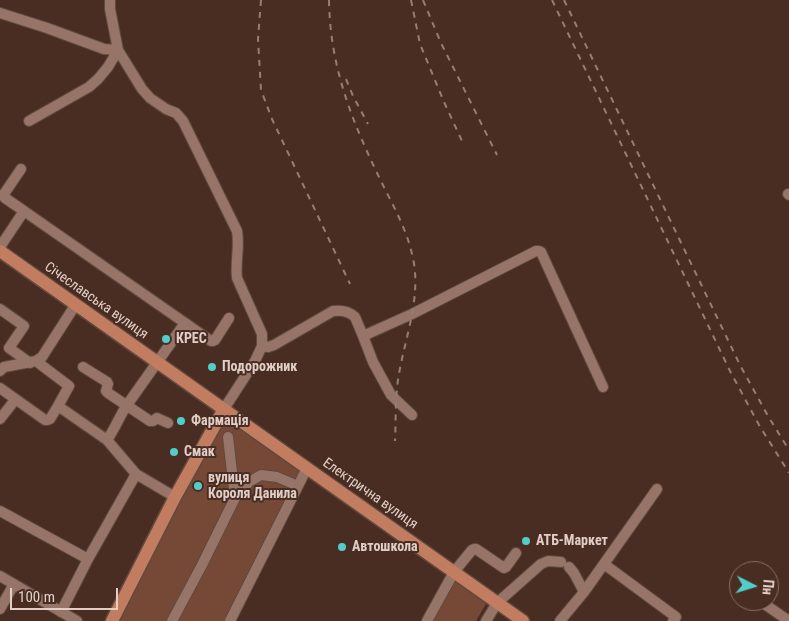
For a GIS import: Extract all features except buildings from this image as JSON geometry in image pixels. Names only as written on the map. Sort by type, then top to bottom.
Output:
[{"type":"main road","name":"Січеславська вулиця","points":[[0,251],[224,410]]},
{"type":"main road","name":"Електрична вулиця","points":[[224,410],[523,621]]},
{"type":"main road","points":[[112,621],[175,497],[224,410]]},
{"type":"street","points":[[110,0],[118,50],[142,89],[150,98],[166,109],[176,113],[183,121],[237,231],[237,278],[262,334],[262,346],[255,361],[224,410]]},
{"type":"street","points":[[0,13],[104,49],[118,50]]},
{"type":"street","points":[[29,121],[89,87],[108,67],[118,50]]},
{"type":"street","points":[[21,169],[4,194],[5,198],[210,341],[213,341],[229,318]]},
{"type":"street","points":[[0,247],[24,211]]},
{"type":"street","points":[[363,336],[539,251],[603,387]]},
{"type":"street","points":[[0,371],[4,366],[33,362],[42,357],[76,304]]},
{"type":"street","points":[[0,309],[24,326],[4,347],[33,362],[69,386],[48,420],[15,400],[0,388]]},
{"type":"street","points":[[262,346],[274,345],[333,311],[338,310],[350,313],[355,317],[373,362],[391,395],[412,415]]},
{"type":"street","points":[[107,440],[127,405],[185,322]]},
{"type":"street","points":[[83,367],[107,382],[106,391],[108,393],[150,421],[157,418],[168,423]]},
{"type":"street","points":[[0,419],[15,400]]},
{"type":"street","points":[[58,406],[107,440],[136,474],[175,497]]},
{"type":"street","points":[[228,437],[235,498]]},
{"type":"street","points":[[230,621],[307,468]]},
{"type":"street","points":[[61,612],[88,559],[136,474]]},
{"type":"street","points":[[172,621],[235,498],[249,482],[261,475],[277,477],[298,486]]},
{"type":"street","points":[[560,621],[584,592],[657,489]]},
{"type":"street","points":[[0,511],[88,559]]},
{"type":"street","points":[[427,621],[454,572],[474,549],[504,568],[516,553]]},
{"type":"street","points":[[486,621],[497,603],[541,564],[548,561],[565,565],[574,573],[584,592]]},
{"type":"street","points":[[604,564],[676,617],[673,621]]},
{"type":"street","points":[[0,576],[77,621]]},
{"type":"street","points":[[0,609],[14,584]]},
{"type":"street","points":[[774,611],[788,621]]},
{"type":"shaded area","points":[[224,409],[307,468],[226,621],[112,621]]},
{"type":"shaded area","points":[[454,572],[490,597],[476,621],[427,621]]},
{"type":"railway","points":[[261,0],[258,39],[261,90],[272,119],[350,284]]},
{"type":"railway","points":[[329,0],[333,47],[344,92],[360,134],[406,234],[415,270],[414,302],[397,388],[395,441]]},
{"type":"railway","points":[[411,0],[420,44],[462,141]]},
{"type":"railway","points":[[423,0],[441,43],[497,155]]},
{"type":"railway","points":[[552,0],[730,371],[759,425],[789,473]]},
{"type":"railway","points":[[564,0],[740,365],[789,450]]},
{"type":"railway","points":[[346,79],[368,124]]},
{"type":"place","name":"КРЕС","points":[[166,339]]},
{"type":"place","name":"Подорожник","points":[[212,367]]},
{"type":"place","name":"Фармація","points":[[181,421]]},
{"type":"place","name":"Смак","points":[[174,452]]},
{"type":"place","name":"вулиця Короля Данила","points":[[198,486]]},
{"type":"place","name":"АТБ-Маркет","points":[[526,541]]},
{"type":"place","name":"Автошкола","points":[[342,547]]}]
